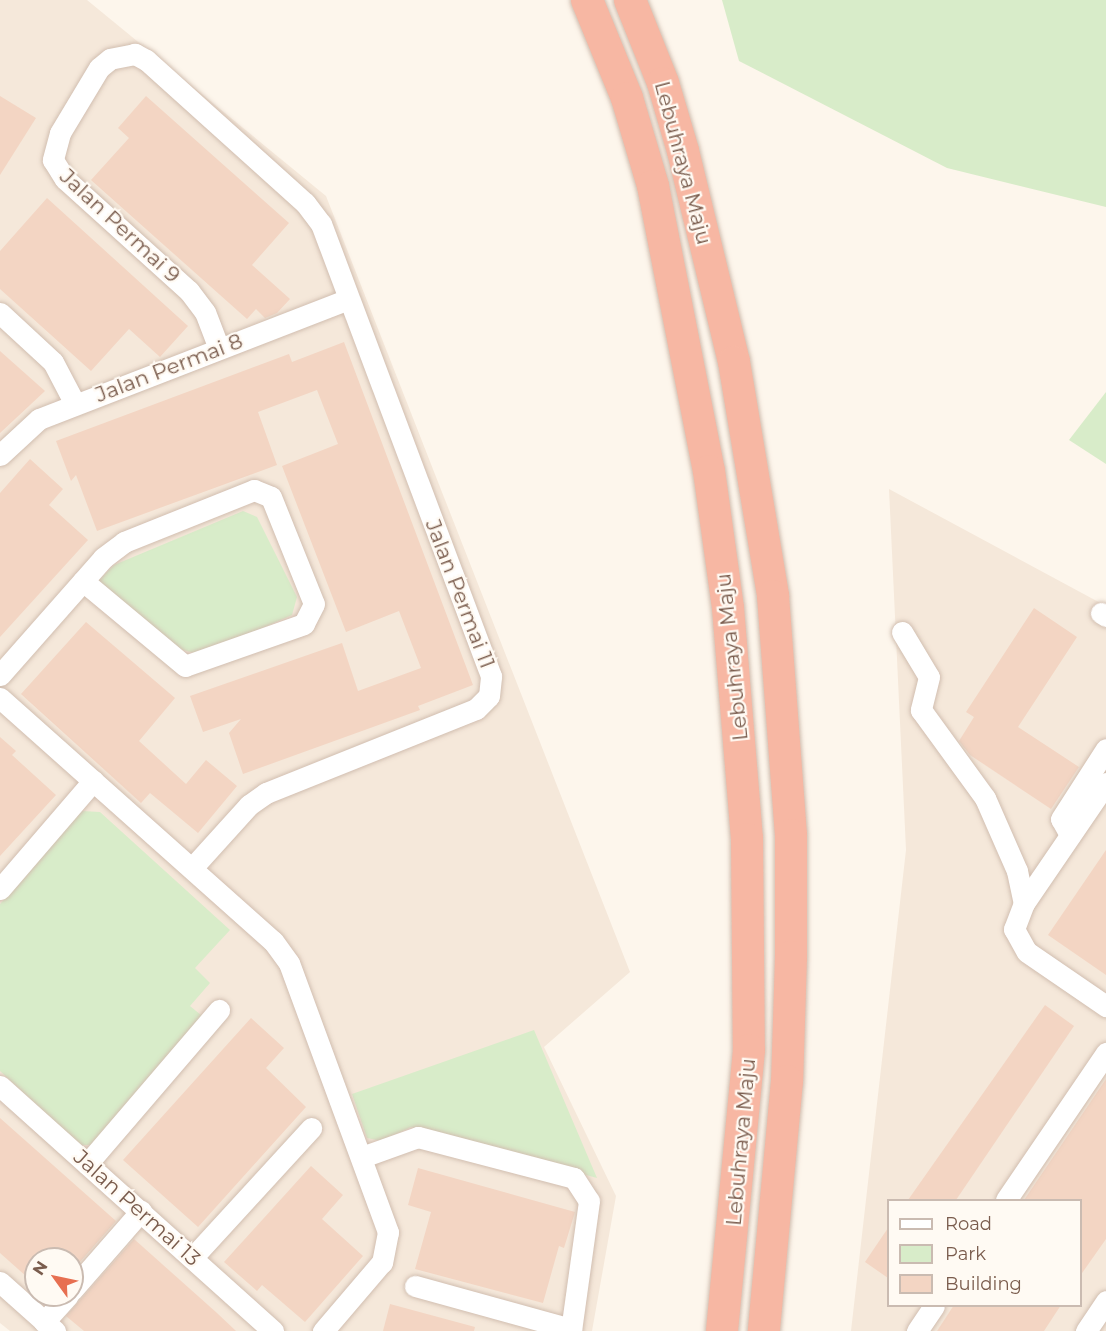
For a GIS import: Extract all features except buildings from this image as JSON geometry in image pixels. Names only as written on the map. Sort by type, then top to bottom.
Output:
[{"type":"highway","name":"Lebuhraya Maju","points":[[587,0],[627,98],[653,186],[709,471],[731,642],[747,839],[749,1050],[723,1331]]},
{"type":"highway","name":"Lebuhraya Maju","points":[[630,0],[663,83],[683,151],[734,362],[777,643],[791,835],[791,957],[787,1081],[764,1331]]},
{"type":"street","name":"Jalan Permai 9","points":[[219,348],[205,312],[189,291],[58,170],[54,148],[80,101],[110,59],[135,54],[146,60],[305,203],[321,224],[349,299]]},
{"type":"street","name":"Jalan Permai 8","points":[[0,455],[39,419],[349,299]]},
{"type":"street","name":"Jalan Permai 11","points":[[192,868],[249,805],[266,793],[476,709],[489,696],[491,676],[349,299]]},
{"type":"street","points":[[0,313],[53,362],[75,404]]},
{"type":"street","points":[[0,675],[83,581],[124,542],[254,490],[271,497],[314,604],[304,624],[185,666],[83,581]]},
{"type":"street","points":[[902,632],[929,677],[921,710],[985,798],[1017,871],[1024,903]]},
{"type":"street","points":[[0,698],[273,942],[289,963],[388,1232],[387,1248],[382,1262],[323,1331]]},
{"type":"street","points":[[1070,835],[1061,819],[1106,749]]},
{"type":"street","points":[[0,889],[93,781]]},
{"type":"street","points":[[1106,783],[1015,917],[1018,942],[1106,1006]]},
{"type":"street","points":[[87,1164],[219,1010]]},
{"type":"street","points":[[1007,1199],[1106,1053]]},
{"type":"street","name":"Jalan Permai 13","points":[[1,1088],[193,1257],[273,1331]]},
{"type":"street","points":[[193,1257],[311,1128]]},
{"type":"street","points":[[362,1157],[418,1137],[574,1178],[589,1201],[571,1330],[415,1286]]},
{"type":"street","points":[[84,1276],[141,1211]]},
{"type":"street","points":[[0,1282],[50,1326],[61,1307]]},
{"type":"street","points":[[1086,1331],[1106,1301]]},
{"type":"street","points":[[917,1331],[933,1307]]},
{"type":"shaded area","points":[[0,0],[87,0],[326,196],[630,972],[544,1047],[616,1196],[592,1331],[10,1331],[0,1323]]},
{"type":"shaded area","points":[[889,489],[1106,606],[1106,1331],[851,1331],[906,850]]},
{"type":"green space","points":[[722,0],[1106,0],[1106,207],[947,168],[739,61]]},
{"type":"green space","points":[[1106,392],[1106,464],[1069,440]]},
{"type":"green space","points":[[243,511],[257,517],[297,597],[292,615],[201,655],[180,649],[98,581],[114,565]]},
{"type":"green space","points":[[82,811],[100,812],[230,930],[195,968],[210,983],[190,1006],[207,1020],[92,1145],[80,1145],[0,1071],[0,904]]},
{"type":"green space","points":[[534,1030],[597,1178],[411,1127],[382,1141],[367,1138],[352,1094]]}]
